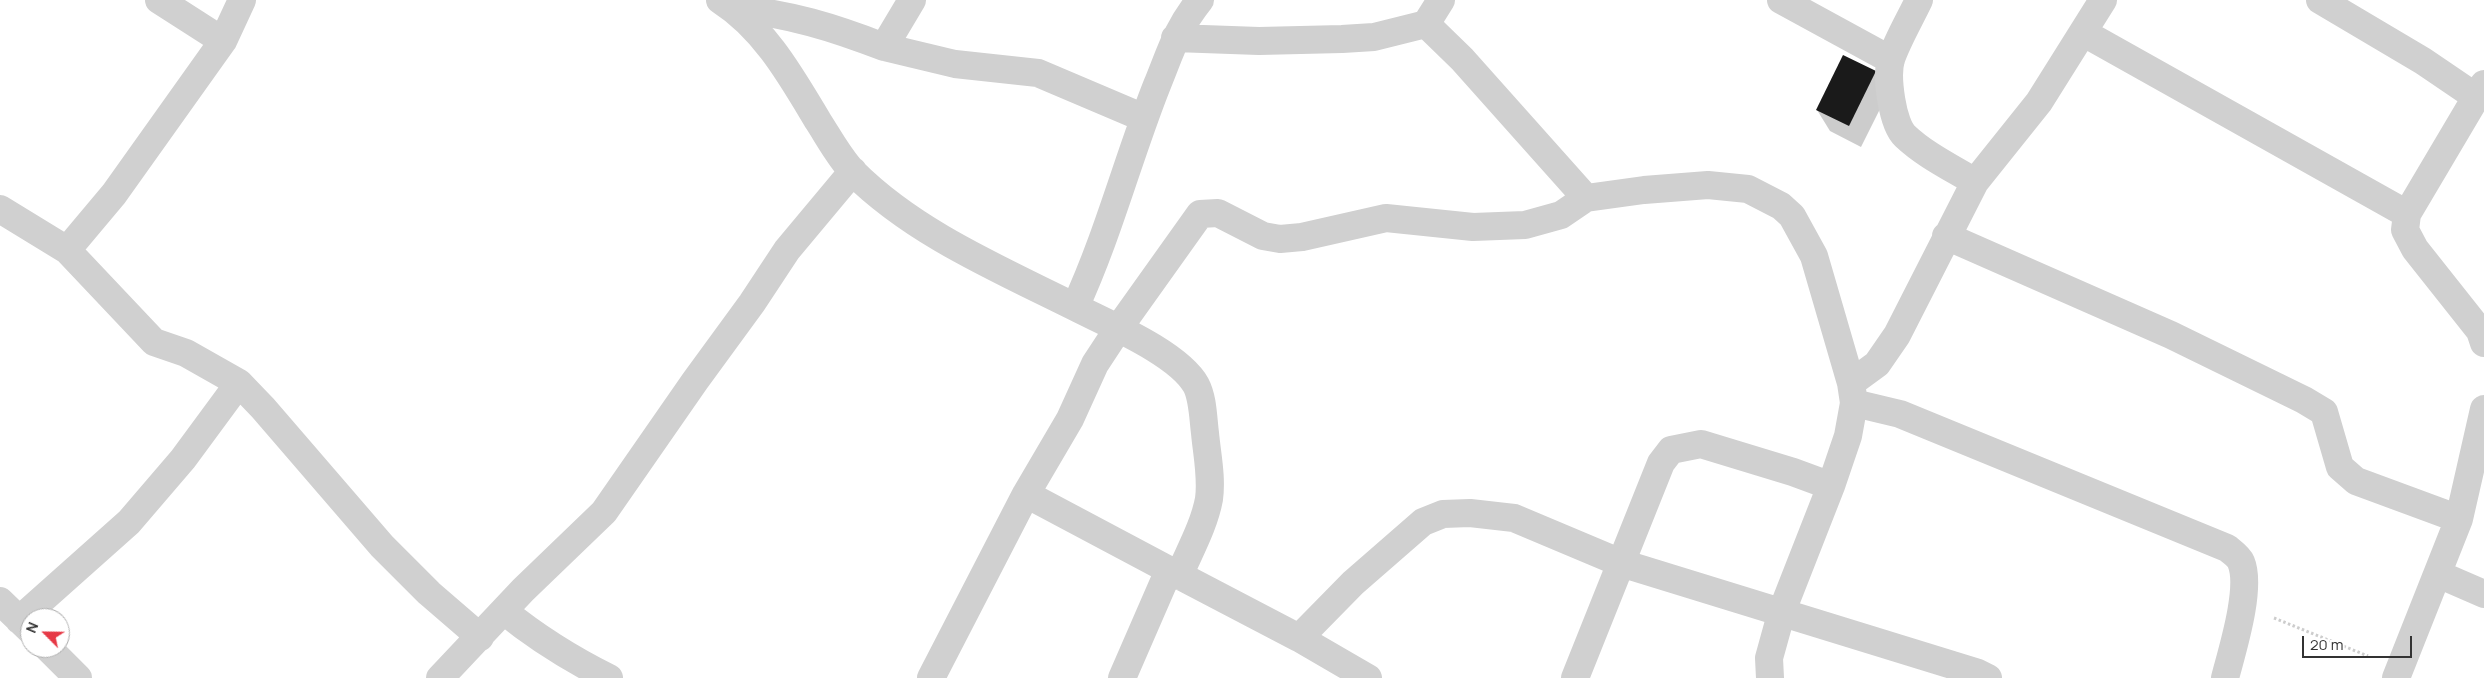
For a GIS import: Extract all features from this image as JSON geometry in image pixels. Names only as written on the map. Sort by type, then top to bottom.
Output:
[{"type":"street","points":[[159,0],[222,41]]},
{"type":"street","points":[[66,250],[114,194],[222,41],[242,0]]},
{"type":"street","points":[[884,47],[912,0]]},
{"type":"street","points":[[1075,307],[1092,271],[1144,118],[1175,38],[1200,0]]},
{"type":"street","points":[[1175,38],[1259,41],[1374,37],[1426,24],[1441,0]]},
{"type":"street","points":[[1781,0],[1891,60]]},
{"type":"street","points":[[1919,0],[1891,60],[1890,92],[1895,116],[1903,135],[1922,150],[1975,182]]},
{"type":"street","points":[[1852,393],[1877,364],[1897,335],[1975,182],[2039,102],[2103,0]]},
{"type":"street","points":[[2320,0],[2423,61],[2480,91],[2407,214],[2405,230],[2414,249],[2482,334]]},
{"type":"street","points":[[727,5],[799,18],[842,30],[884,47],[955,64],[1038,73],[1144,118]]},
{"type":"street","points":[[727,5],[754,27],[777,54],[834,148],[853,171],[896,208],[958,247],[1118,329],[1182,368],[1197,386],[1202,408],[1210,475],[1204,518],[1174,573],[1122,678]]},
{"type":"street","points":[[1426,24],[1462,58],[1586,198]]},
{"type":"street","points":[[2084,33],[2407,214]]},
{"type":"street","points":[[440,678],[504,611],[604,512],[752,303],[792,243],[853,171]]},
{"type":"street","points":[[931,678],[1026,494],[1070,419],[1095,364],[1200,214],[1218,213],[1263,236],[1280,239],[1302,237],[1386,218],[1473,226],[1525,225],[1561,215],[1586,198],[1644,190],[1717,185],[1748,189],[1781,206],[1792,216],[1814,256],[1852,393],[1848,436],[1831,486],[1782,611],[1769,658],[1770,678]]},
{"type":"street","points":[[0,209],[66,250],[154,342],[186,353],[239,384],[263,408],[382,546],[429,593],[480,637]]},
{"type":"street","points":[[1946,236],[2171,335],[2304,400],[2324,412],[2340,466],[2356,481],[2459,518]]},
{"type":"street","points":[[42,608],[129,522],[183,459],[239,384]]},
{"type":"street","points":[[1852,393],[2227,548],[2241,560],[2244,578],[2238,627],[2225,678]]},
{"type":"street","points":[[2398,673],[2459,518],[2484,409]]},
{"type":"street","points":[[1575,678],[1661,463],[1671,450],[1701,444],[1793,472],[1831,486]]},
{"type":"street","points":[[1026,494],[1300,638],[1368,678]]},
{"type":"street","points":[[1300,638],[1353,583],[1423,522],[1443,514],[1505,515],[1621,563],[1978,672],[1988,678]]},
{"type":"street","points":[[2438,574],[2484,594]]},
{"type":"street","points":[[0,601],[20,620]]},
{"type":"street","points":[[504,611],[531,634],[609,678]]},
{"type":"street","points":[[58,658],[78,678]]},
{"type":"path","points":[[2244,578],[2274,618],[2398,673]]},
{"type":"building","points":[[1843,55],[1876,71],[1849,126],[1816,110]]}]
